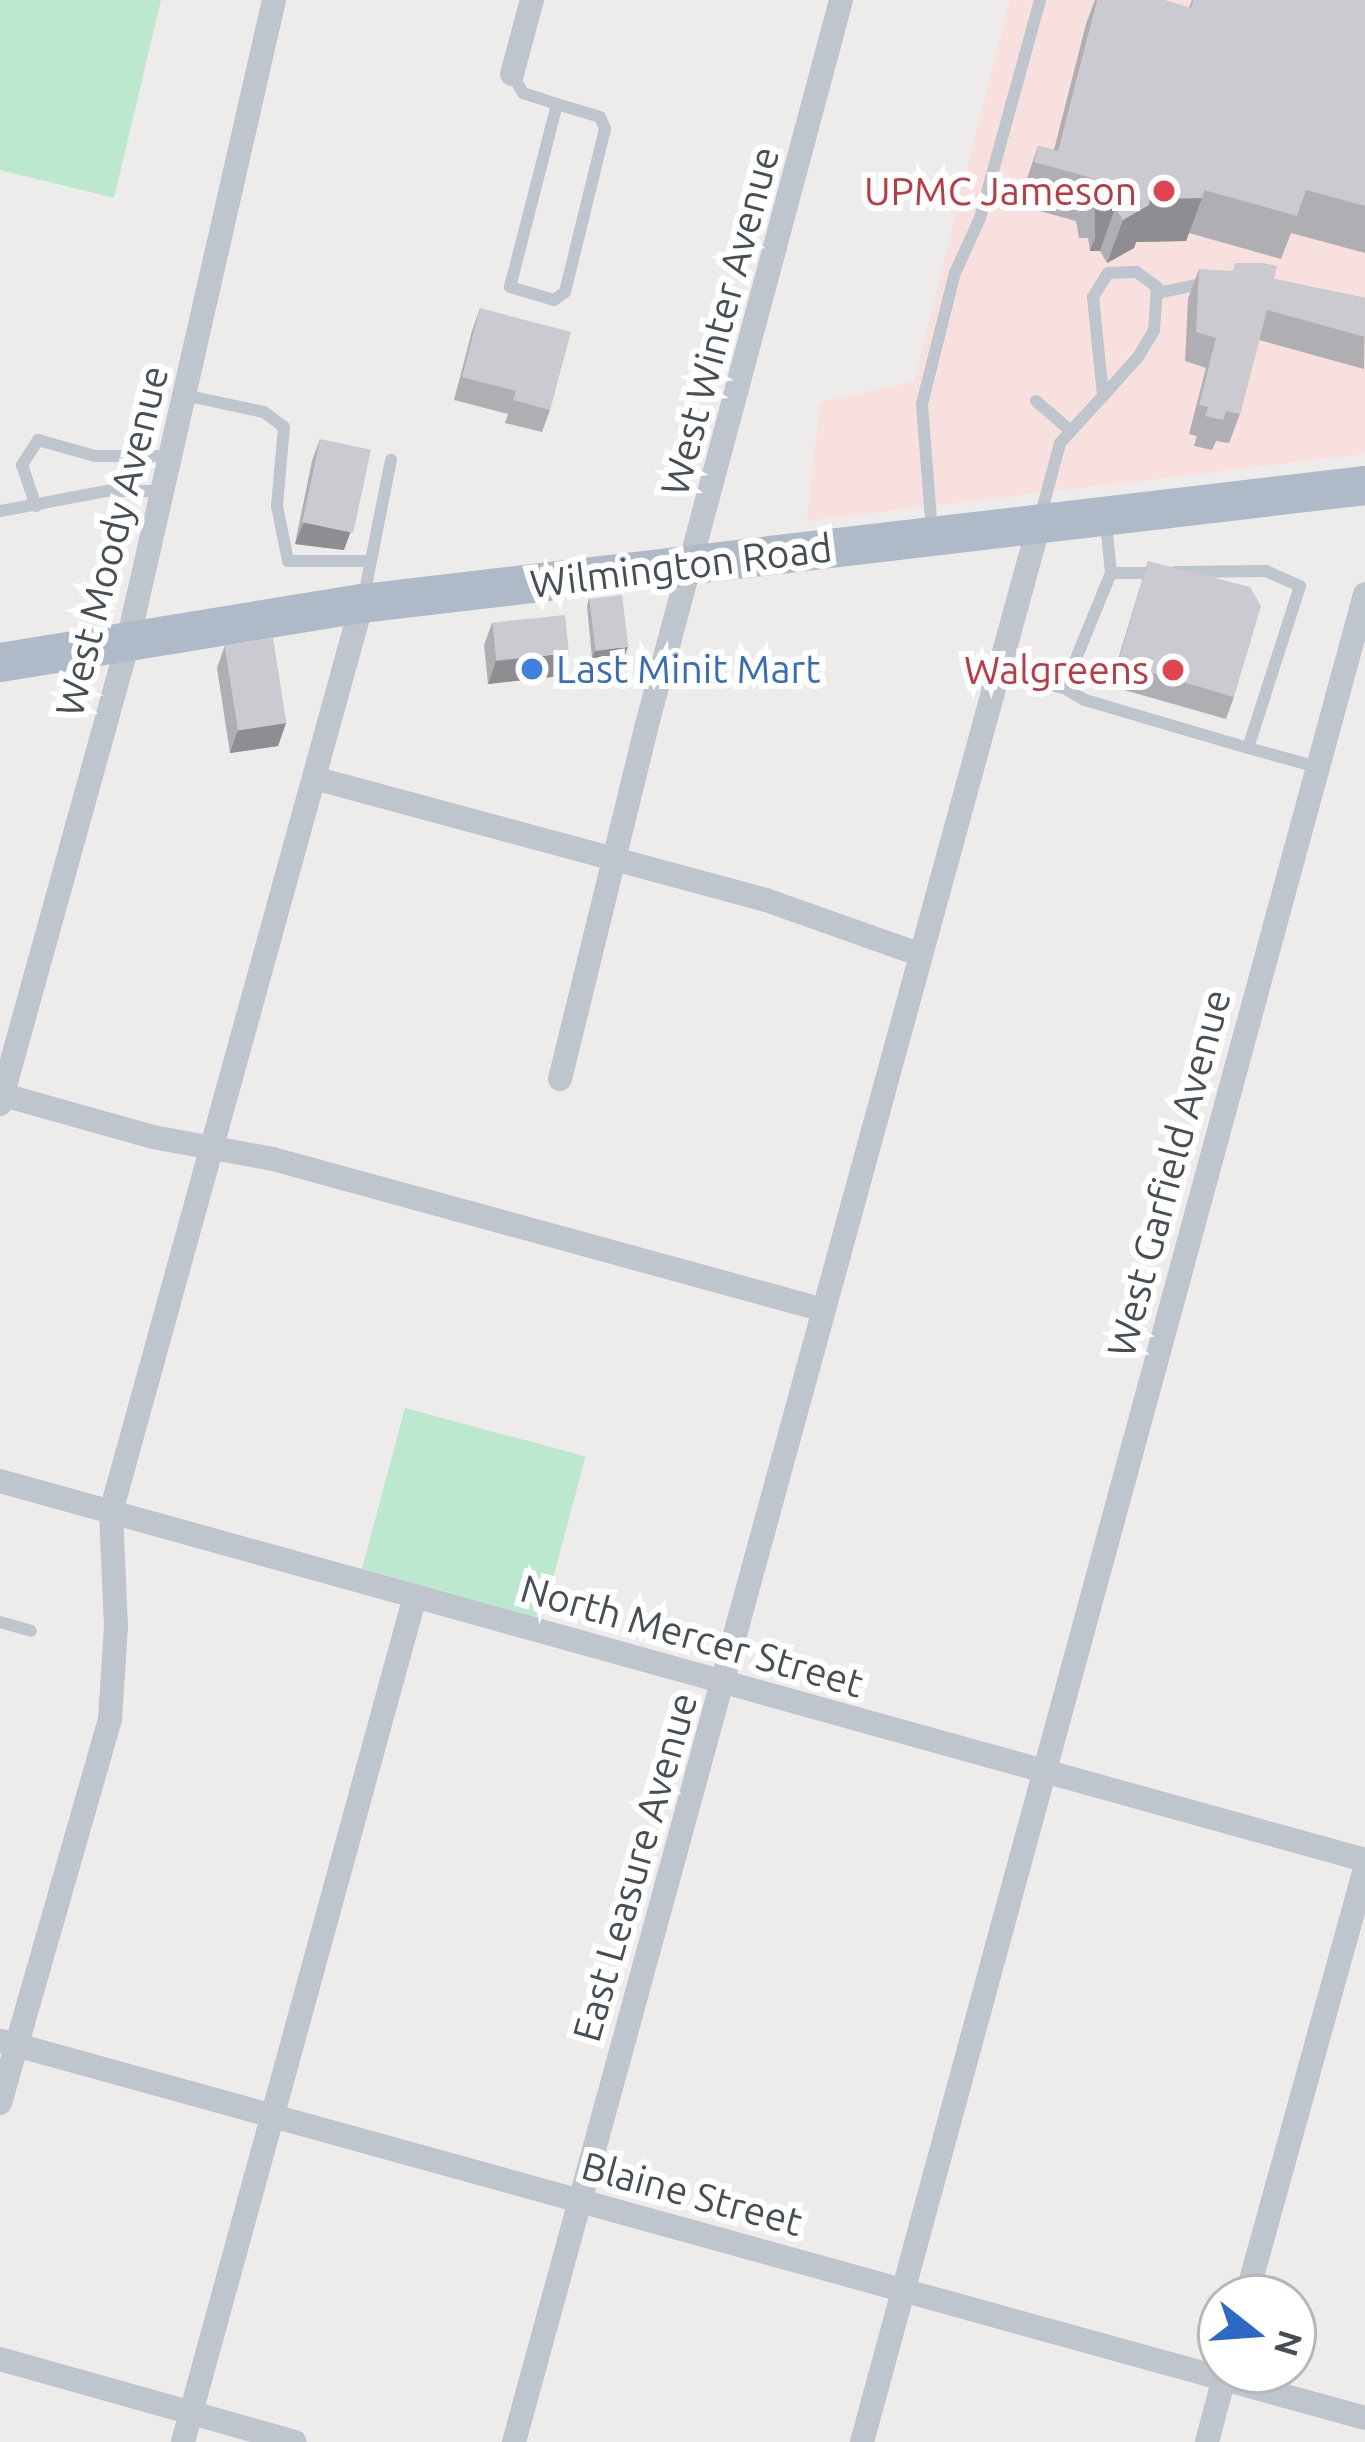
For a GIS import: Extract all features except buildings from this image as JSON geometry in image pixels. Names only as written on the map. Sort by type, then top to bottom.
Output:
[{"type":"main road","name":"Wilmington Road","points":[[0,662],[362,603],[1365,485]]},
{"type":"street","name":"West Moody Avenue","points":[[1,1098],[128,641],[274,0]]},
{"type":"street","points":[[512,74],[532,0]]},
{"type":"street","name":"West Winter Avenue","points":[[560,1079],[646,728],[694,564],[841,0]]},
{"type":"street","name":"East Leasure Avenue","points":[[514,2442],[1039,524]]},
{"type":"street","name":"West Garfield Avenue","points":[[862,2442],[1365,594]]},
{"type":"street","points":[[0,2103],[8,2043],[110,1719],[116,1627],[111,1512],[362,603]]},
{"type":"street","points":[[314,778],[788,907],[921,955]]},
{"type":"street","points":[[1,1098],[273,1159],[824,1310]]},
{"type":"street","name":"North Mercer Street","points":[[0,1481],[1365,1864]]},
{"type":"street","points":[[184,2442],[415,1596]]},
{"type":"street","points":[[1253,2274],[1365,1864]]},
{"type":"street","name":"Blaine Street","points":[[8,2043],[1197,2367]]},
{"type":"street","points":[[0,2359],[295,2442]]},
{"type":"street","points":[[1207,2442],[1220,2394]]},
{"type":"street","name":"Blaine Street","points":[[1289,2394],[1365,2418]]},
{"type":"lane","points":[[932,536],[922,404],[955,273],[980,218],[1040,0]]},
{"type":"lane","points":[[512,74],[524,93],[600,118],[605,128],[565,292],[554,300],[510,287],[556,104]]},
{"type":"lane","points":[[1102,396],[1091,314],[1099,282],[1108,273],[1136,272],[1158,292]]},
{"type":"lane","points":[[1158,292],[1215,282]]},
{"type":"lane","points":[[1039,524],[1056,452],[1154,330],[1158,292]]},
{"type":"lane","points":[[184,394],[264,412],[284,427],[277,506],[288,561],[370,561]]},
{"type":"lane","points":[[1036,401],[1071,431]]},
{"type":"lane","points":[[36,506],[22,465],[38,440],[95,456],[170,456]]},
{"type":"lane","points":[[362,603],[391,460]]},
{"type":"lane","points":[[0,511],[107,491],[163,491]]},
{"type":"lane","points":[[1064,688],[1111,573],[1105,516]]},
{"type":"lane","points":[[1111,573],[1266,571],[1300,586],[1249,748]]},
{"type":"lane","points":[[998,674],[1064,688],[1085,700],[1317,767]]},
{"type":"lane","points":[[0,1622],[32,1631]]},
{"type":"shaded area","name":"UPMC Jameson","points":[[1010,0],[1365,0],[1365,454],[807,521],[820,402],[914,381]]},
{"type":"green space","points":[[0,0],[161,0],[114,198],[0,170]]},
{"type":"green space","points":[[405,1408],[586,1456],[540,1628],[359,1580]]},
{"type":"place","name":"UPMC Jameson","points":[[1164,191]]},
{"type":"place","name":"Last Minit Mart","points":[[532,669]]},
{"type":"place","name":"Walgreens","points":[[1173,670]]}]
